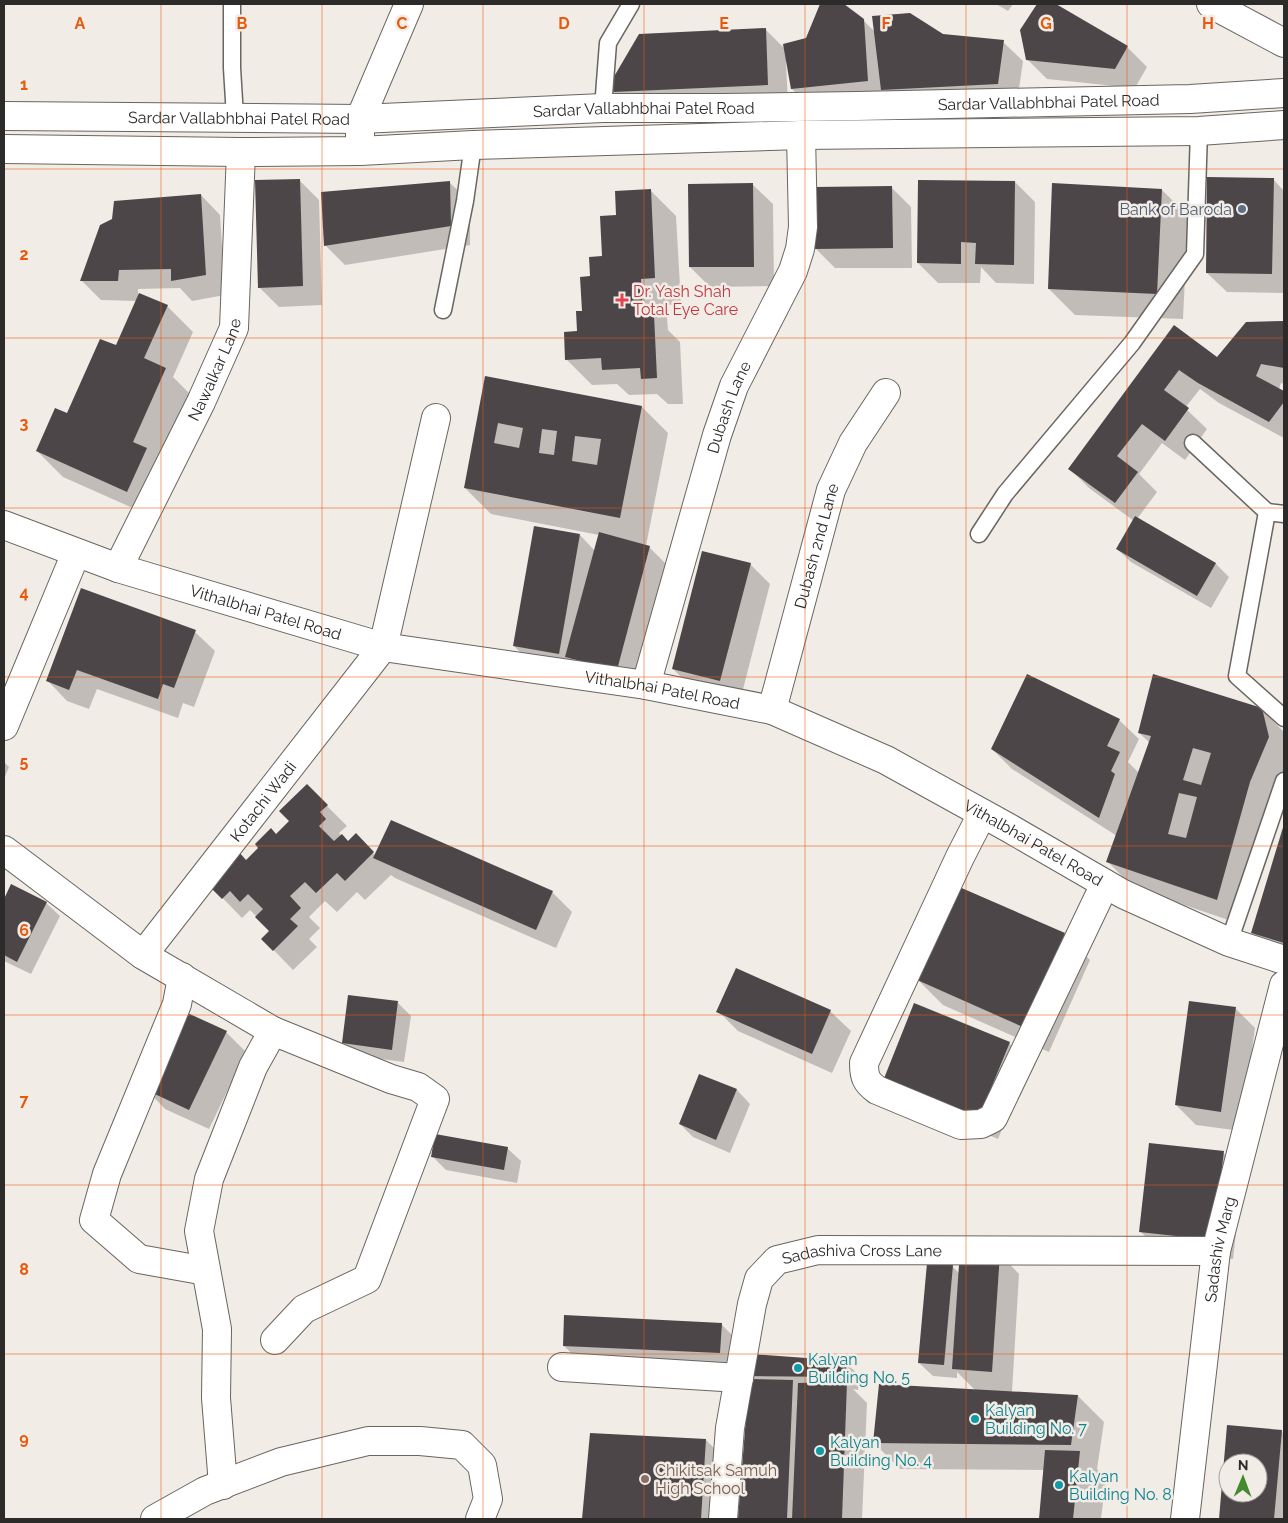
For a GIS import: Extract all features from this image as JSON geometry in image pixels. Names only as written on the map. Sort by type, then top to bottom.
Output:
[{"type":"street","points":[[360,151],[360,119],[409,4]]},
{"type":"street","points":[[1211,4],[1284,43]]},
{"type":"street","name":"Sardar Vallabhbhai Patel Road","points":[[4,116],[360,119],[603,108],[877,106],[1190,99],[1284,93]]},
{"type":"street","name":"Sardar Vallabhbhai Patel Road","points":[[4,149],[241,152],[360,151],[473,145],[801,135],[1199,131],[1284,125]]},
{"type":"street","name":"Dubash Lane","points":[[646,685],[717,435],[734,386],[793,270],[800,249],[803,227],[801,135]]},
{"type":"street","name":"Nawalkar Lane","points":[[118,568],[201,402],[234,328],[241,152]]},
{"type":"street","name":"Dubash 2nd Lane","points":[[772,710],[831,490],[854,443],[886,393]]},
{"type":"street","points":[[383,647],[436,418]]},
{"type":"street","name":"Vithalbhai Patel Road","points":[[4,526],[118,568],[383,647],[646,685],[772,710],[886,760],[1105,884],[1229,942],[1284,960]]},
{"type":"street","points":[[4,726],[76,553]]},
{"type":"street","name":"Kotachi Wadi","points":[[143,955],[383,647]]},
{"type":"street","points":[[982,814],[864,1063],[864,1074],[867,1083],[877,1090],[961,1125],[981,1124],[994,1118],[1105,884]]},
{"type":"street","points":[[4,850],[143,955],[273,1031],[391,1080],[418,1088],[435,1099],[367,1279],[304,1309],[275,1340]]},
{"type":"street","points":[[182,978],[177,1004],[107,1174],[94,1220],[139,1259],[206,1271]]},
{"type":"street","name":"Sadashiv Marg","points":[[1185,1519],[1216,1251],[1284,985]]},
{"type":"street","points":[[223,1484],[216,1398],[217,1329],[200,1231],[209,1179],[253,1067],[273,1031]]},
{"type":"street","name":"Sadashiva Cross Lane","points":[[722,1519],[730,1428],[752,1304],[759,1279],[777,1260],[818,1250],[1216,1251]]},
{"type":"street","points":[[562,1367],[739,1378]]},
{"type":"street","points":[[154,1519],[205,1491],[281,1462],[368,1441],[420,1441],[462,1445],[482,1465],[488,1498],[480,1519]]},
{"type":"lane","points":[[232,4],[232,68],[236,117]]},
{"type":"lane","points":[[603,108],[608,43],[631,4]]},
{"type":"lane","points":[[979,534],[1005,494],[1132,343],[1195,254],[1199,131]]},
{"type":"lane","points":[[443,310],[466,201],[473,145]]},
{"type":"lane","points":[[1193,443],[1267,512],[1284,514]]},
{"type":"lane","points":[[1267,512],[1237,676],[1284,718]]},
{"type":"lane","points":[[1229,942],[1284,781]]},
{"type":"building","points":[[820,4],[844,4],[864,19],[868,81],[791,89],[783,44],[806,38]]},
{"type":"building","points":[[1037,4],[1056,4],[1128,46],[1115,69],[1026,60],[1020,30]]},
{"type":"building","points":[[910,13],[943,34],[1004,40],[998,84],[881,90],[872,16]]},
{"type":"building","points":[[766,28],[768,85],[613,92],[612,80],[639,34]]},
{"type":"building","points":[[1207,177],[1274,178],[1272,274],[1206,273]]},
{"type":"building","points":[[300,179],[303,286],[258,288],[255,180]]},
{"type":"building","points":[[918,180],[1015,181],[1014,265],[975,264],[976,243],[961,242],[961,264],[917,263]]},
{"type":"building","points":[[450,181],[451,226],[324,246],[321,192]]},
{"type":"building","points":[[753,183],[754,267],[689,267],[688,184]]},
{"type":"building","points":[[1052,183],[1162,189],[1157,294],[1048,289]]},
{"type":"building","points":[[892,186],[893,248],[814,249],[814,187]]},
{"type":"building","points":[[651,189],[655,278],[641,279],[643,315],[654,315],[657,378],[641,379],[640,368],[602,370],[601,358],[565,360],[564,332],[577,331],[576,311],[582,311],[580,277],[590,276],[589,257],[602,256],[600,216],[616,215],[615,191]]},
{"type":"building","points":[[201,194],[206,275],[171,281],[171,269],[119,270],[118,281],[80,281],[100,225],[112,219],[114,201]]},
{"type":"building","points":[[139,293],[168,305],[144,358],[166,368],[133,442],[147,448],[127,492],[36,451],[55,408],[67,413],[100,339],[116,345]]},
{"type":"building","points":[[1284,321],[1284,368],[1261,364],[1256,376],[1284,391],[1284,402],[1269,422],[1198,383],[1179,370],[1164,390],[1189,408],[1165,441],[1142,424],[1117,456],[1138,472],[1115,503],[1068,469],[1174,325],[1217,357],[1246,322]]},
{"type":"building","points":[[485,376],[642,406],[620,518],[464,488]],"holes":[[[498,423],[523,428],[519,448],[494,443]],[[542,429],[557,431],[554,455],[539,453]],[[575,436],[601,439],[597,465],[572,461]]]},
{"type":"building","points":[[1135,516],[1216,563],[1197,596],[1116,549]]},
{"type":"building","points":[[534,526],[580,534],[559,654],[513,646]]},
{"type":"building","points":[[599,532],[650,546],[617,670],[565,657]]},
{"type":"building","points":[[702,551],[751,563],[720,681],[672,669]]},
{"type":"building","points":[[81,588],[196,630],[174,688],[163,684],[158,699],[77,670],[69,690],[46,681]]},
{"type":"building","points":[[1027,674],[1120,719],[1107,746],[1120,752],[1111,771],[1115,774],[1099,818],[991,749]]},
{"type":"building","points":[[1153,674],[1262,708],[1269,737],[1250,782],[1217,900],[1106,862],[1151,736],[1138,733]],"holes":[[[1193,748],[1211,753],[1201,785],[1183,780]],[[1179,793],[1197,797],[1186,838],[1168,834]]]},
{"type":"building","points":[[307,784],[328,805],[320,812],[326,819],[319,826],[334,841],[342,834],[348,841],[356,833],[374,852],[345,881],[337,873],[316,893],[305,882],[290,896],[301,908],[290,919],[298,926],[273,951],[261,939],[269,931],[255,917],[263,909],[248,894],[240,902],[230,891],[222,899],[206,883],[238,851],[246,860],[258,848],[255,844],[271,828],[276,834],[289,821],[279,811]]},
{"type":"building","points":[[391,820],[553,891],[536,930],[373,858]]},
{"type":"building","points":[[1284,824],[1284,943],[1251,933]]},
{"type":"building","points":[[11,884],[47,902],[17,962],[4,955],[4,899]]},
{"type":"building","points":[[957,886],[1065,933],[1023,1027],[915,979]]},
{"type":"building","points":[[736,968],[831,1010],[812,1054],[716,1012]]},
{"type":"building","points":[[348,995],[398,1001],[392,1050],[342,1043]]},
{"type":"building","points":[[1189,1001],[1236,1007],[1221,1112],[1175,1105]]},
{"type":"building","points":[[914,1003],[1010,1042],[978,1120],[883,1081]]},
{"type":"building","points":[[181,1010],[227,1031],[189,1110],[144,1089]]},
{"type":"building","points":[[699,1074],[737,1089],[716,1140],[679,1124]]},
{"type":"building","points":[[435,1134],[508,1147],[504,1170],[431,1157]]},
{"type":"building","points":[[1149,1143],[1224,1151],[1213,1240],[1139,1232]]},
{"type":"building","points":[[960,1250],[1000,1253],[992,1372],[952,1369]]},
{"type":"building","points":[[927,1263],[953,1265],[944,1365],[918,1363]]},
{"type":"building","points":[[564,1315],[722,1323],[720,1353],[563,1346]]},
{"type":"building","name":"Kalyan Building No. 5","points":[[751,1354],[847,1361],[845,1377],[749,1376]]},
{"type":"building","points":[[749,1379],[793,1380],[787,1519],[738,1519]]},
{"type":"building","name":"Kalyan Building No. 4","points":[[847,1382],[842,1519],[792,1519],[798,1383]]},
{"type":"building","name":"Kalyan Building No. 7","points":[[879,1384],[1078,1395],[1071,1445],[873,1443]]},
{"type":"building","points":[[1227,1425],[1282,1430],[1274,1519],[1219,1519],[1220,1503],[1268,1503],[1268,1453],[1225,1453]]},
{"type":"building","name":"Chikitsak Samuh High School","points":[[590,1433],[706,1439],[701,1519],[582,1519]]},
{"type":"building","name":"Kalyan Building No. 8","points":[[1045,1450],[1080,1451],[1073,1519],[1039,1519]]},
{"type":"place","name":"Bank of Baroda","points":[[1242,209]]},
{"type":"place","name":"Dr. Yash Shah Total Eye Care","points":[[622,300]]},
{"type":"place","name":"Kalyan Building No. 5","points":[[798,1368]]},
{"type":"place","name":"Kalyan Building No. 7","points":[[975,1419]]},
{"type":"place","name":"Kalyan Building No. 4","points":[[820,1451]]},
{"type":"place","name":"Chikitsak Samuh High School","points":[[645,1479]]},
{"type":"place","name":"Kalyan Building No. 8","points":[[1059,1485]]}]
